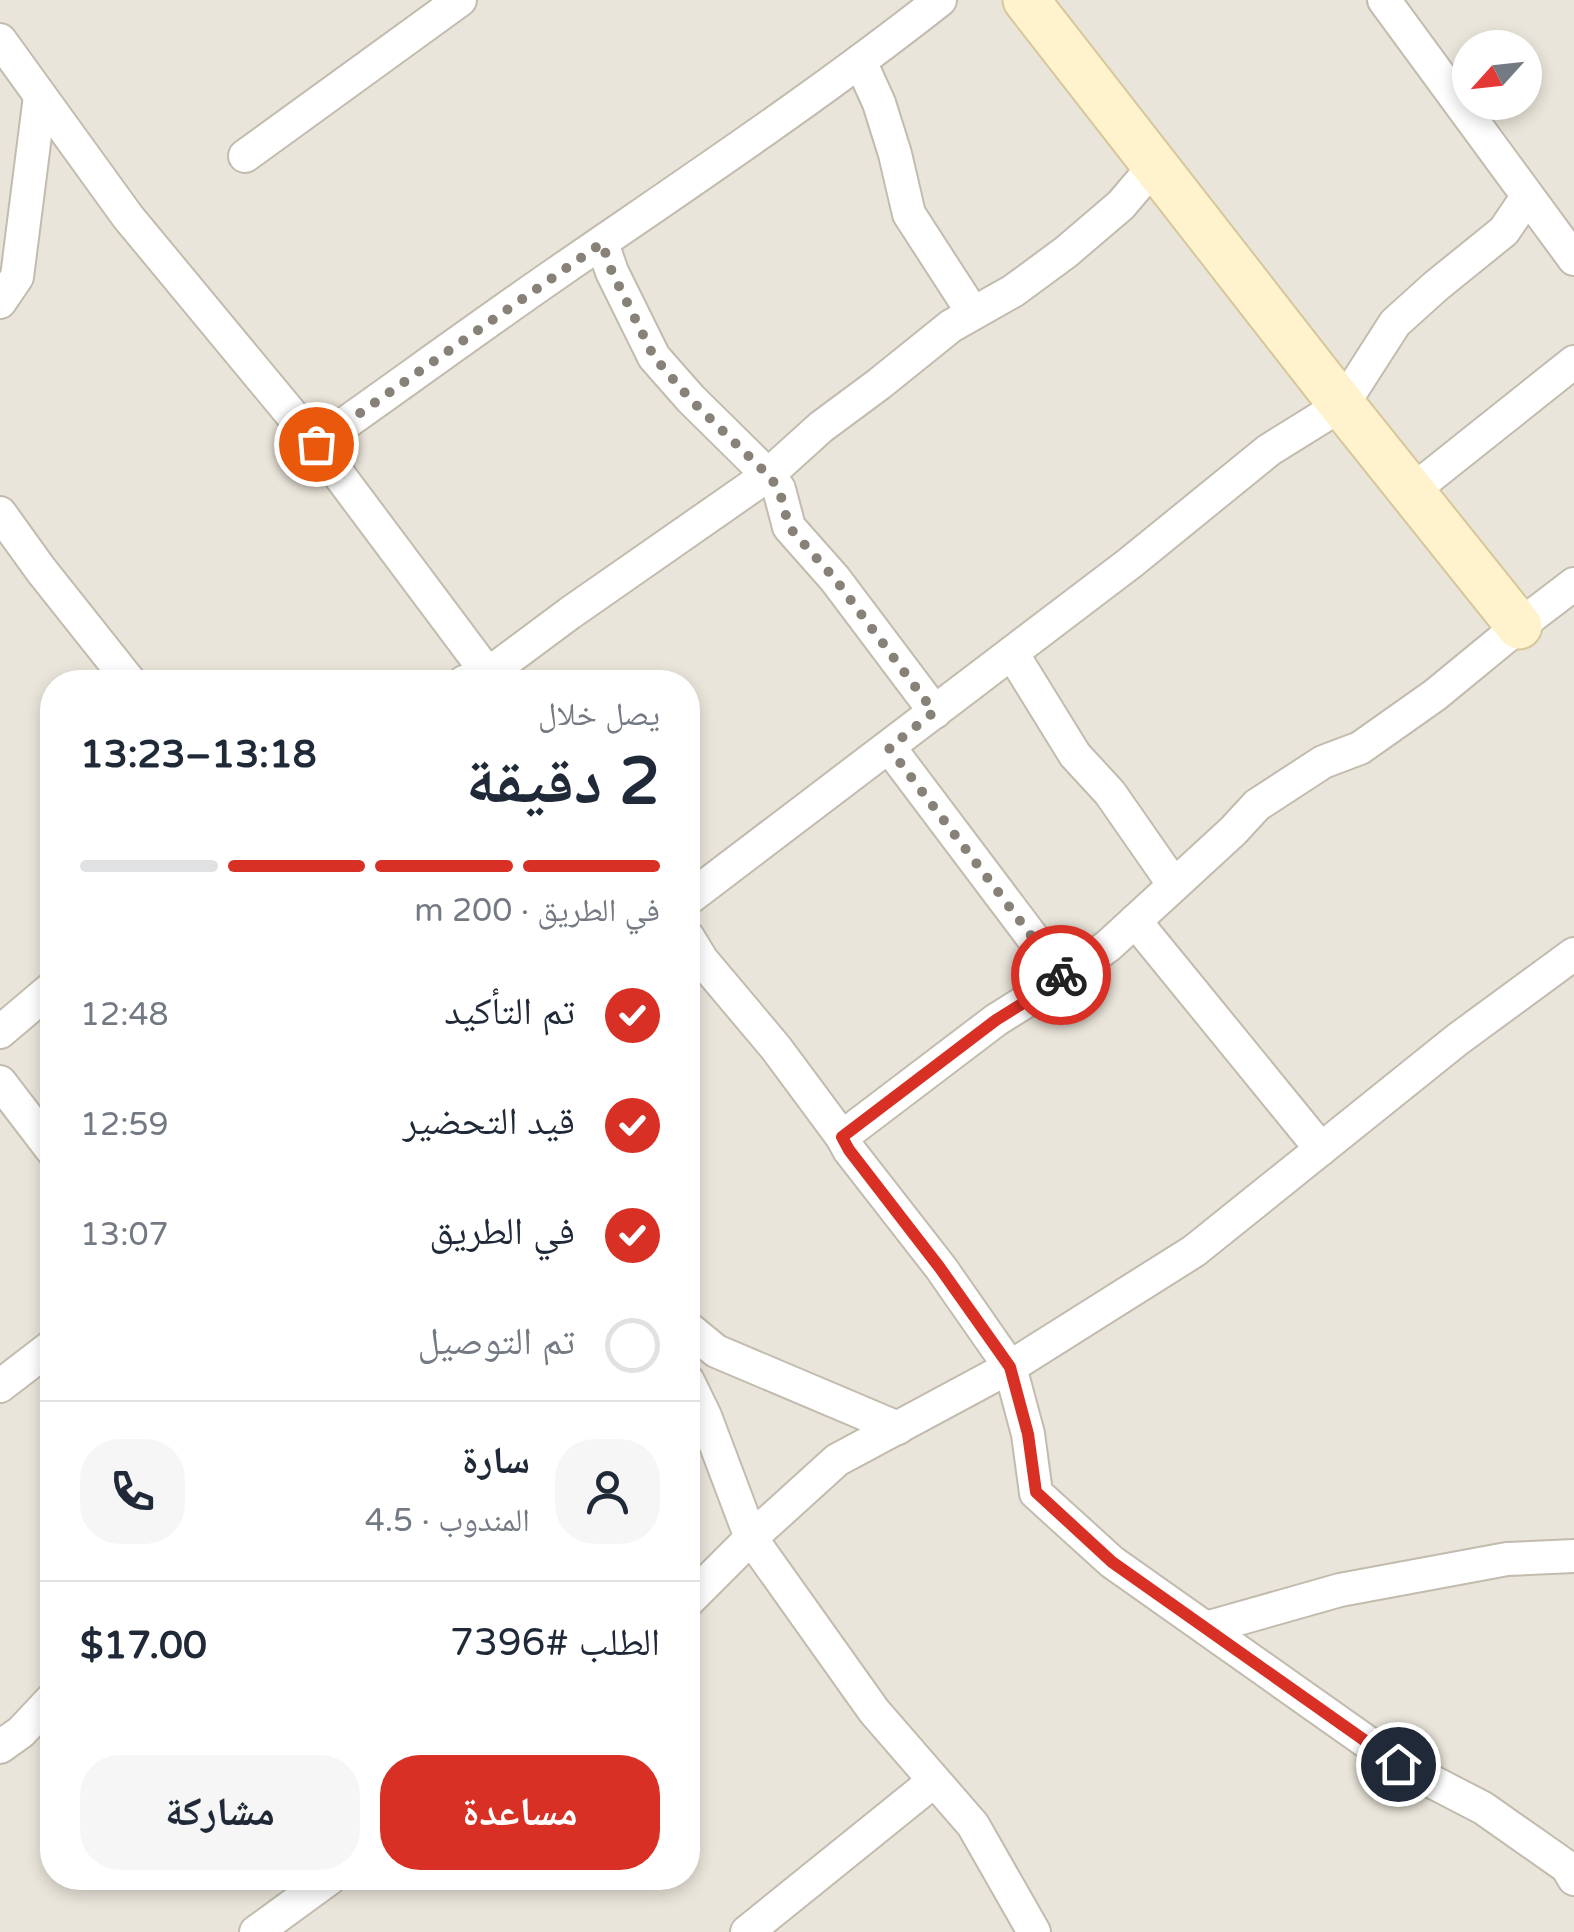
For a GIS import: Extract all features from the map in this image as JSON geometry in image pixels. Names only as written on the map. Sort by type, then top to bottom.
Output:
[{"type":"street","points":[[245,156],[460,0]]},
{"type":"street","points":[[316,444],[736,151],[940,0]]},
{"type":"street","points":[[1026,0],[1519,626]]},
{"type":"street","points":[[1384,0],[1574,259]]},
{"type":"street","points":[[0,40],[128,218],[316,444],[475,670]]},
{"type":"street","points":[[860,61],[895,154],[908,214],[973,314]]},
{"type":"street","points":[[0,302],[17,277],[40,96]]},
{"type":"street","points":[[495,670],[768,475],[822,427],[951,326],[1013,291],[1066,252],[1121,204],[1155,165]]},
{"type":"street","points":[[700,890],[1130,563],[1269,450],[1343,404],[1395,324],[1504,230],[1527,197]]},
{"type":"street","points":[[602,243],[654,357],[691,400],[768,475],[779,489],[789,527],[835,579],[934,712]]},
{"type":"street","points":[[1412,490],[1574,362]]},
{"type":"street","points":[[0,513],[120,670]]},
{"type":"street","points":[[842,1137],[996,1020],[1108,946],[1234,831],[1257,805],[1323,762],[1360,748],[1435,696],[1574,584]]},
{"type":"street","points":[[1012,653],[1076,755],[1110,793],[1174,885]]},
{"type":"street","points":[[889,748],[1063,978]]},
{"type":"street","points":[[1135,921],[1321,1149]]},
{"type":"street","points":[[700,1590],[837,1460],[1010,1367],[1194,1251],[1458,1039],[1574,954]]},
{"type":"street","points":[[700,957],[776,1048],[1010,1367],[1028,1434],[1036,1492],[1112,1562],[1398,1764],[1483,1808],[1567,1867],[1574,1878]]},
{"type":"street","points":[[0,1032],[40,998]]},
{"type":"street","points":[[0,1082],[40,1134]]},
{"type":"street","points":[[700,1338],[716,1351],[898,1428]]},
{"type":"street","points":[[0,1386],[40,1355]]},
{"type":"street","points":[[700,1406],[751,1538],[874,1711],[973,1825],[1034,1932]]},
{"type":"street","points":[[1206,1628],[1340,1590],[1507,1559],[1574,1556]]},
{"type":"street","points":[[0,1747],[40,1712]]},
{"type":"street","points":[[748,1932],[934,1781]]},
{"type":"street","points":[[256,1932],[314,1890]]},
{"type":"shaded area","points":[[0,0],[1574,0],[1574,1932],[0,1932]]},
{"type":"way so far","points":[[316,444],[602,243],[654,357],[691,400],[768,475],[779,489],[789,527],[835,579],[934,712],[889,748],[1061,975]]},
{"type":"route","points":[[1061,975],[1063,978],[996,1020],[842,1137],[1010,1367],[1028,1434],[1036,1492],[1112,1562],[1398,1764]]}]
